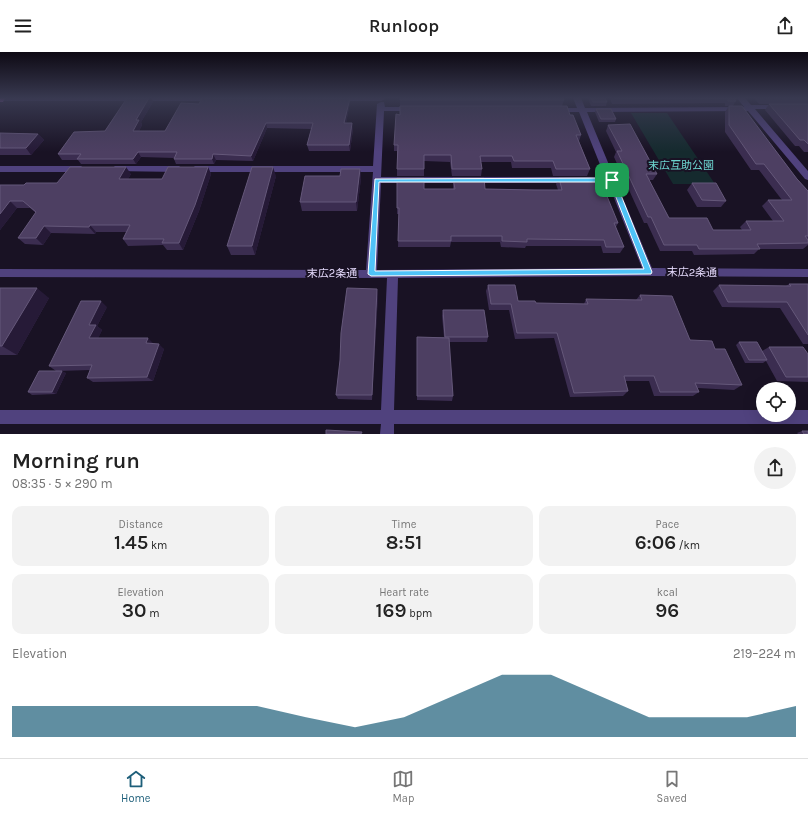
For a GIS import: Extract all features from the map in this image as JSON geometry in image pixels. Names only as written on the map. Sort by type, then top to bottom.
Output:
[{"type":"street","points":[[371,274],[381,116]]},
{"type":"street","points":[[584,116],[649,272]]},
{"type":"street","points":[[756,116],[804,167],[808,178]]},
{"type":"street","points":[[0,169],[86,169]]},
{"type":"street","points":[[102,169],[377,169]]},
{"type":"street","points":[[377,180],[612,180]]},
{"type":"street","name":"末広2条通","points":[[0,273],[808,273]]},
{"type":"street","points":[[387,434],[393,274]]},
{"type":"street","points":[[0,417],[808,417]]},
{"type":"green space","name":"末広互助公園","points":[[633,116],[669,116],[715,184],[673,184]]},
{"type":"building","points":[[115,116],[138,116],[136,120],[139,120],[133,131],[165,131],[174,116],[346,116],[344,123],[352,123],[349,145],[307,145],[313,123],[266,123],[251,156],[213,154],[212,159],[174,159],[177,152],[138,152],[133,159],[77,159],[81,154],[58,154],[74,132],[105,131]]},
{"type":"building","points":[[396,116],[573,116],[581,135],[576,135],[590,169],[556,169],[553,161],[514,161],[512,156],[480,156],[482,169],[452,169],[451,155],[424,155],[424,169],[397,169],[398,145],[394,145]]},
{"type":"building","points":[[599,116],[614,116],[616,119],[601,119]]},
{"type":"building","points":[[729,116],[749,116],[797,179],[808,191],[808,236],[805,236],[808,243],[757,244],[760,249],[699,249],[697,245],[664,245],[651,217],[648,217],[617,151],[622,151],[608,125],[630,124],[657,174],[646,174],[669,218],[707,218],[713,230],[751,230],[746,221],[784,221],[768,200],[792,200],[764,164],[756,164],[729,125]]},
{"type":"building","points":[[779,116],[808,116],[808,144],[804,140],[800,140]]},
{"type":"building","points":[[0,133],[38,134],[26,148],[0,148]]},
{"type":"building","points":[[70,167],[126,167],[119,179],[162,179],[168,167],[208,167],[195,205],[179,243],[162,243],[164,239],[123,239],[130,225],[90,225],[89,227],[44,226],[36,238],[18,238],[36,212],[23,201],[10,201],[0,214],[0,185],[57,183]]},
{"type":"building","points":[[252,167],[273,167],[252,246],[227,246]]},
{"type":"building","points":[[341,169],[360,169],[356,202],[300,202],[305,176],[340,176]]},
{"type":"building","points":[[397,178],[424,178],[424,189],[455,189],[453,178],[484,178],[485,189],[562,190],[559,178],[594,178],[596,183],[602,184],[618,223],[614,223],[624,247],[606,247],[604,240],[527,239],[527,242],[502,241],[502,236],[451,236],[451,241],[398,241],[399,208],[397,208]]},
{"type":"building","points":[[692,183],[716,183],[726,201],[702,200]]},
{"type":"building","points":[[789,284],[808,284],[808,335],[787,302],[728,302],[719,285],[791,286]]},
{"type":"building","points":[[488,285],[515,285],[518,301],[535,301],[536,303],[588,304],[586,299],[642,300],[640,295],[672,296],[690,340],[712,341],[715,349],[725,349],[742,385],[695,383],[699,392],[660,392],[654,376],[624,376],[628,391],[574,393],[557,333],[517,333],[511,304],[491,304]]},
{"type":"building","points":[[0,288],[37,288],[2,346],[0,346]]},
{"type":"building","points":[[347,288],[377,289],[372,395],[336,395],[341,333]]},
{"type":"building","points":[[81,301],[101,301],[89,325],[96,325],[89,338],[148,338],[146,343],[159,344],[147,377],[87,378],[92,365],[49,366]]},
{"type":"building","points":[[443,310],[484,310],[488,337],[445,337]]},
{"type":"building","points":[[417,337],[449,338],[453,396],[417,396]]},
{"type":"building","points":[[739,342],[757,342],[767,360],[749,360]]},
{"type":"building","points":[[769,347],[803,347],[808,354],[808,377],[786,377]]},
{"type":"building","points":[[39,371],[62,371],[52,392],[28,392]]},
{"type":"building","points":[[326,430],[362,432],[361,434],[326,434]]},
{"type":"building","points":[[802,431],[808,431],[808,434],[804,434]]},
{"type":"route","points":[[377,180],[612,180],[649,272],[371,274],[377,180]]}]
